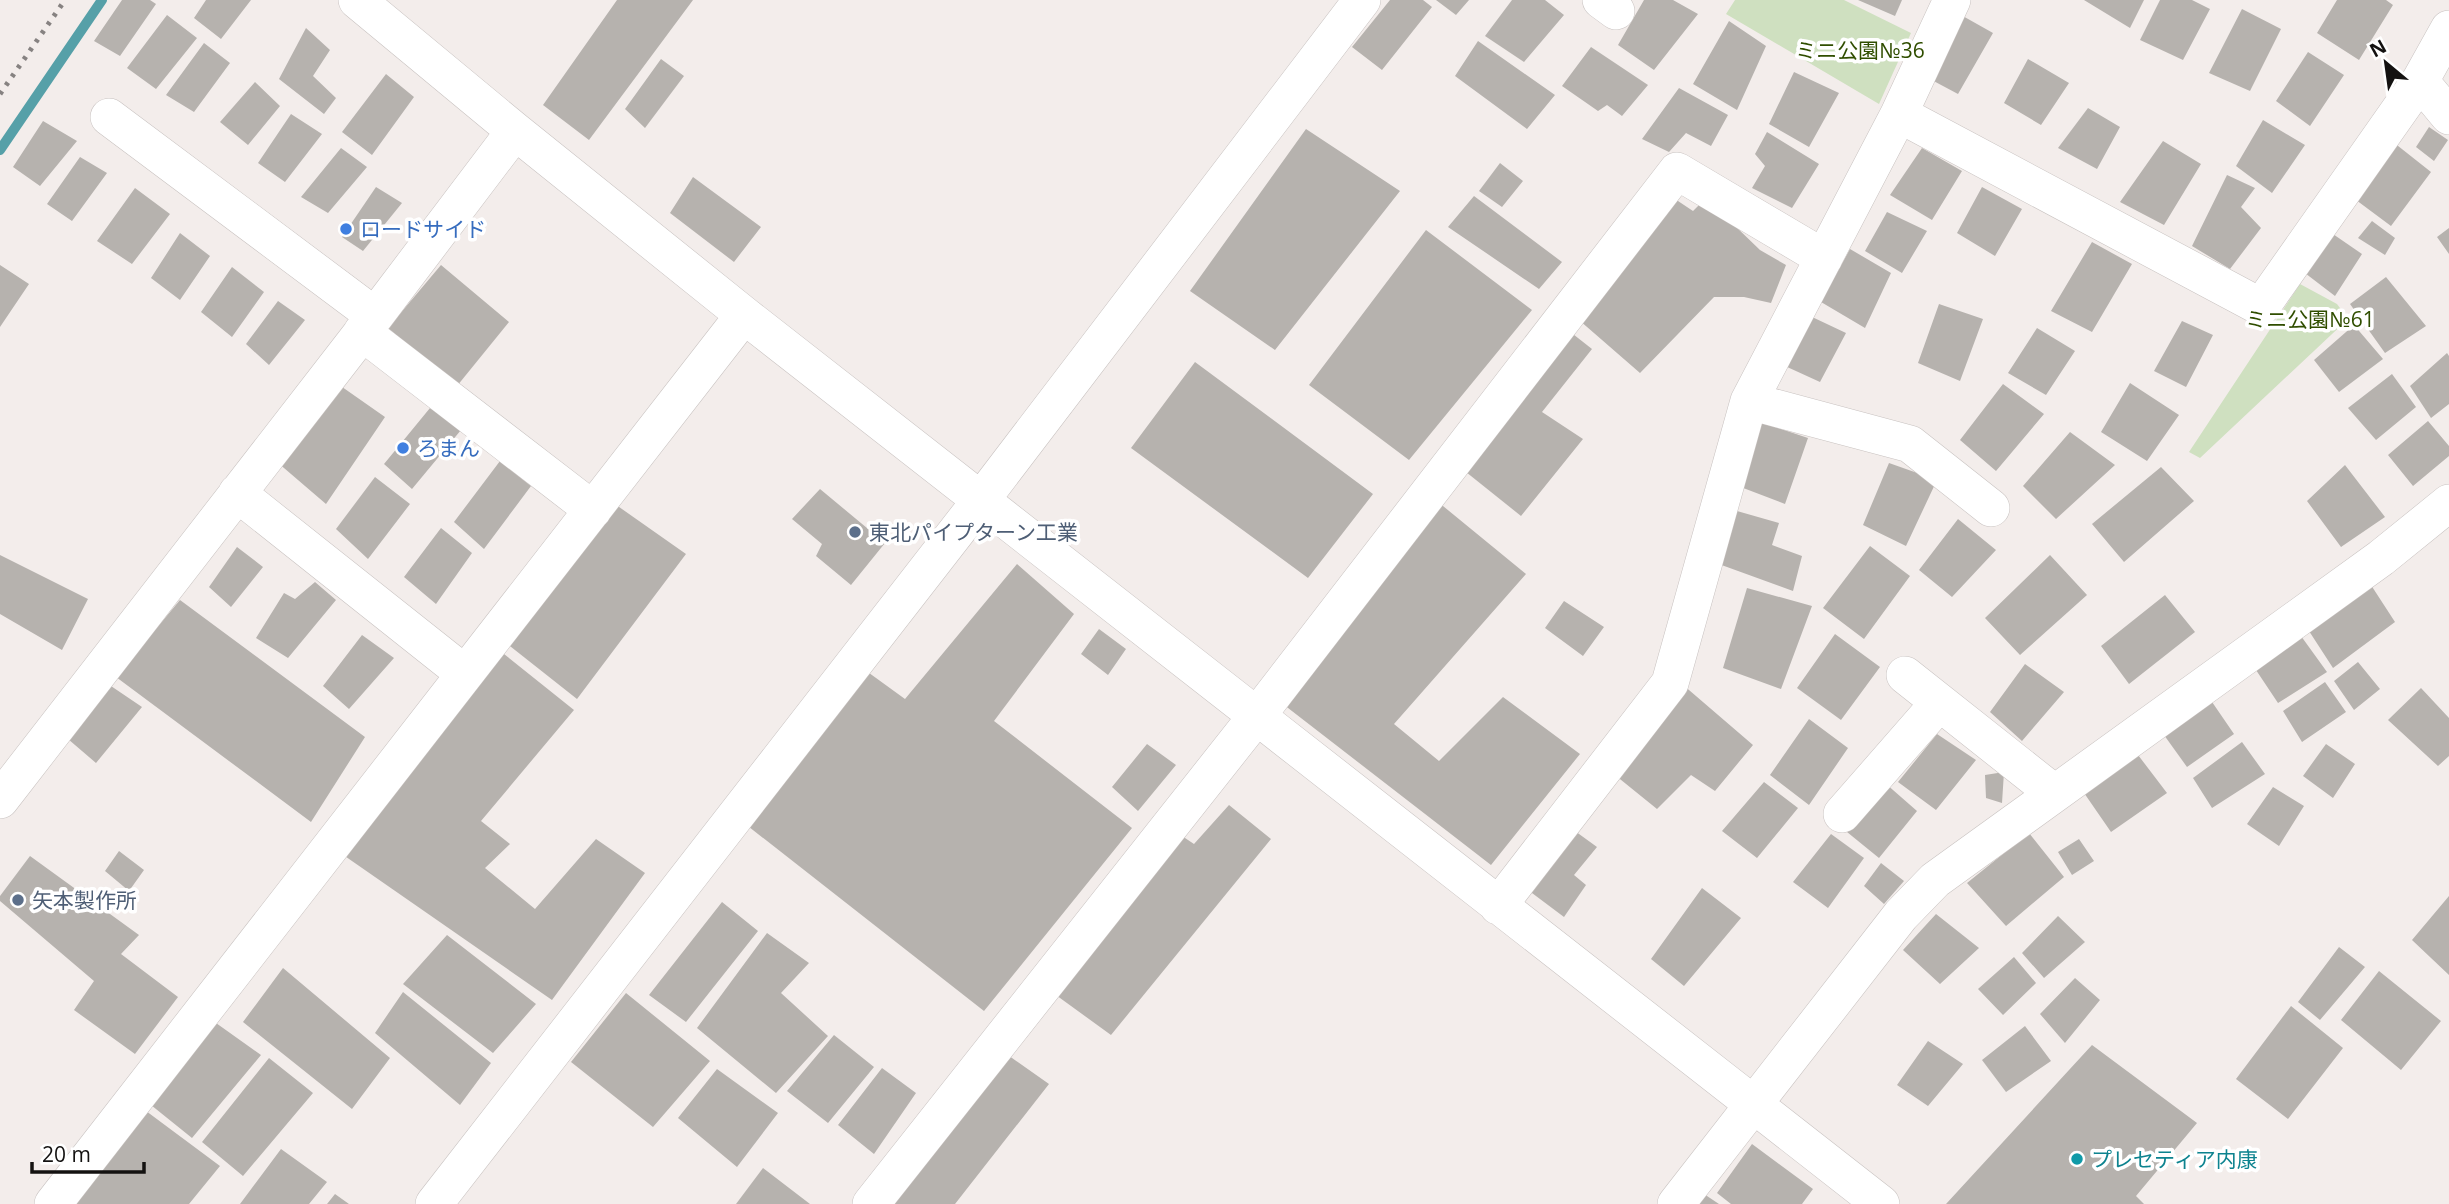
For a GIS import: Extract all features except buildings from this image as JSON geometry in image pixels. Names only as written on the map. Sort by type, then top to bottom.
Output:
[{"type":"street","points":[[358,0],[514,131],[744,315],[1881,1204]]},
{"type":"street","points":[[434,1204],[981,500],[1362,0]]},
{"type":"street","points":[[1498,906],[1670,684],[1749,401],[1899,114],[1952,0]]},
{"type":"street","points":[[1899,114],[2261,307],[2420,81],[2449,29]]},
{"type":"street","points":[[2420,81],[2449,117]]},
{"type":"street","points":[[108,117],[368,324],[593,510]]},
{"type":"street","points":[[0,800],[12,760],[237,493],[514,131]]},
{"type":"street","points":[[871,1204],[1256,717],[1677,171],[1824,258]]},
{"type":"street","points":[[53,1204],[744,315]]},
{"type":"street","points":[[1749,401],[1910,444],[1991,508]]},
{"type":"street","points":[[237,493],[464,674]]},
{"type":"street","points":[[1676,1204],[1910,906],[1935,880],[2381,558],[2449,503]]},
{"type":"street","points":[[1905,676],[2054,793]]},
{"type":"street","points":[[1842,814],[1939,703]]},
{"type":"green space","name":"ミニ公園№36","points":[[1735,0],[1844,0],[1911,33],[1879,104],[1726,14]]},
{"type":"green space","name":"ミニ公園№61","points":[[2300,284],[2337,304],[2348,319],[2200,458],[2189,452]]},
{"type":"waterway","points":[[0,150],[102,0]]},
{"type":"railway","points":[[0,94],[65,0]]},
{"type":"place","name":"ロードサイド","points":[[346,229]]},
{"type":"place","name":"ろまん","points":[[403,448]]},
{"type":"place","name":"東北パイプターン工業","points":[[855,532]]},
{"type":"place","name":"矢本製作所","points":[[18,900]]},
{"type":"place","name":"プレセティア内康","points":[[2077,1159]]}]
